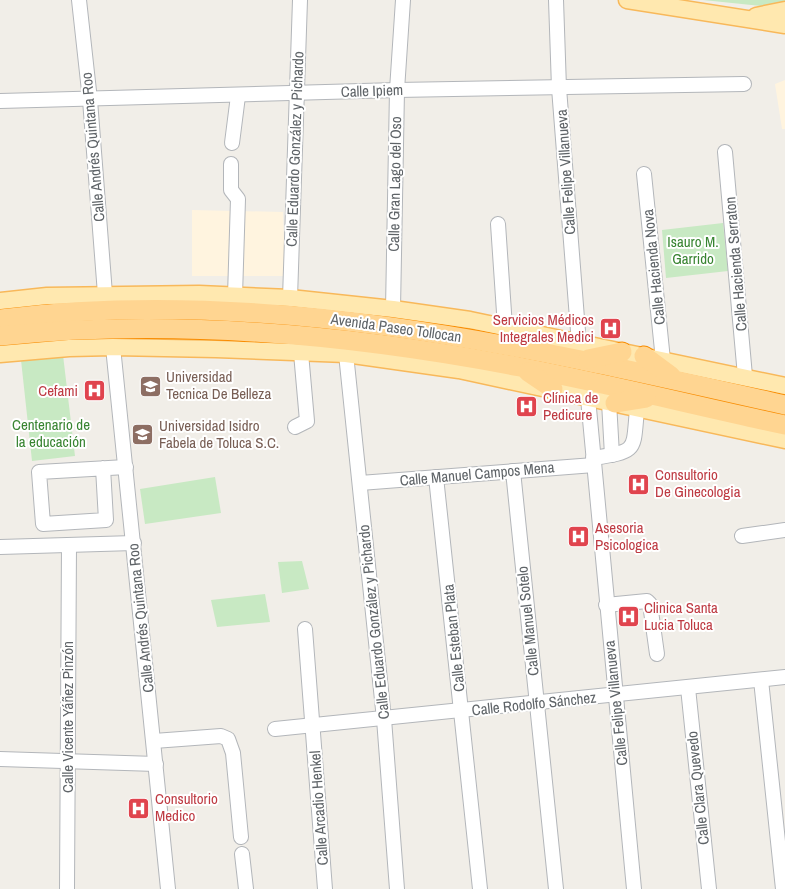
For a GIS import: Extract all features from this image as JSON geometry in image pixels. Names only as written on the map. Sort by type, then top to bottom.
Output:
[{"type":"highway","name":"Avenida Paseo Tollocan","points":[[0,319],[56,312],[109,309],[232,312],[317,318],[580,352],[676,380],[785,404]]},
{"type":"highway","name":"Avenida Paseo Tollocan","points":[[0,336],[92,330],[234,333],[338,340],[520,367],[785,426]]},
{"type":"highway","points":[[580,352],[622,352]]},
{"type":"highway","points":[[644,356],[676,380]]},
{"type":"highway","points":[[520,367],[553,389]]},
{"type":"highway","points":[[612,402],[654,396]]},
{"type":"main road","points":[[627,0],[785,24]]},
{"type":"main road","points":[[744,18],[785,10]]},
{"type":"main road","name":"Avenida Paseo Tollocan","points":[[0,301],[47,296],[105,294],[290,298],[446,316],[505,328],[580,352]]},
{"type":"main road","points":[[0,354],[69,348],[346,354],[459,370],[785,440]]},
{"type":"main road","points":[[622,352],[745,376],[785,386]]},
{"type":"street","name":"Calle Andrés Quintana Roo","points":[[79,0],[90,100],[105,294]]},
{"type":"street","name":"Calle Eduardo González y Pichardo","points":[[290,298],[300,0]]},
{"type":"street","name":"Calle Gran Lago del Oso","points":[[393,309],[397,90],[403,0]]},
{"type":"street","name":"Calle Felipe Villanueva","points":[[556,0],[559,88],[580,352]]},
{"type":"street","name":"Calle Ipiem","points":[[0,101],[238,96],[397,90],[744,84]]},
{"type":"street","points":[[232,143],[238,96]]},
{"type":"street","name":"Calle Hacienda Serraton","points":[[725,152],[745,376]]},
{"type":"street","points":[[231,164],[231,190],[238,199],[235,296]]},
{"type":"street","name":"Calle Hacienda Nova","points":[[644,174],[663,360]]},
{"type":"street","points":[[498,224],[505,328]]},
{"type":"street","name":"Calle Andrés Quintana Roo","points":[[113,348],[168,889]]},
{"type":"street","points":[[295,428],[307,421],[301,352]]},
{"type":"street","name":"Calle Eduardo González y Pichardo","points":[[346,354],[384,719],[397,889]]},
{"type":"street","name":"Calle Felipe Villanueva","points":[[588,398],[634,889]]},
{"type":"street","points":[[612,402],[612,455]]},
{"type":"street","name":"Calle Manuel Campos Mena","points":[[360,483],[514,471],[593,462],[612,455],[624,454],[631,448],[635,436],[636,409]]},
{"type":"street","points":[[103,468],[106,520],[43,524],[39,472],[103,468],[126,467]]},
{"type":"street","name":"Calle Manuel Sotelo","points":[[514,471],[556,889]]},
{"type":"street","name":"Calle Esteban Plata","points":[[436,478],[480,889]]},
{"type":"street","points":[[742,536],[785,530]]},
{"type":"street","points":[[0,547],[134,543]]},
{"type":"street","name":"Calle Vicente Yáñez Pinzón","points":[[67,889],[69,545]]},
{"type":"street","points":[[606,605],[647,601],[650,604],[657,654]]},
{"type":"street","name":"Calle Arcadio Henkel","points":[[305,629],[325,889]]},
{"type":"street","name":"Calle Rodolfo Sánchez","points":[[275,729],[536,704],[785,677]]},
{"type":"street","points":[[761,680],[783,889]]},
{"type":"street","name":"Calle Clara Quevedo","points":[[688,688],[709,889]]},
{"type":"street","points":[[154,741],[221,736],[231,742],[241,837]]},
{"type":"street","points":[[0,759],[156,764]]},
{"type":"street","points":[[242,854],[246,889]]},
{"type":"shaded area","points":[[785,80],[785,129],[782,129],[775,84]]},
{"type":"shaded area","points":[[192,210],[283,212],[285,276],[192,276]]},
{"type":"green space","points":[[703,0],[785,0],[785,2],[761,6]]},
{"type":"green space","name":"Isauro M. Garrido","points":[[723,223],[728,271],[666,278],[662,230]]},
{"type":"green space","name":"Centenario de la educación","points":[[63,355],[75,456],[32,461],[21,360]]},
{"type":"green space","points":[[215,477],[221,513],[145,524],[140,489]]},
{"type":"green space","points":[[302,561],[309,589],[282,593],[278,562]]},
{"type":"green space","points":[[265,594],[270,622],[217,627],[211,600]]},
{"type":"place","name":"Servicios Médicos Integrales Medici","points":[[610,329]]},
{"type":"place","name":"Universidad Tecnica De Belleza","points":[[150,386]]},
{"type":"place","name":"Cefami","points":[[94,391]]},
{"type":"place","name":"Clínica de Pedicure","points":[[527,407]]},
{"type":"place","name":"Universidad Isidro Fabela de Toluca S.C.","points":[[143,435]]},
{"type":"place","name":"Consultorio De Ginecologia","points":[[639,484]]},
{"type":"place","name":"Asesoria Psicologica","points":[[579,537]]},
{"type":"place","name":"Clinica Santa Lucia Toluca","points":[[628,617]]},
{"type":"place","name":"Consultorio Medico","points":[[139,808]]}]
